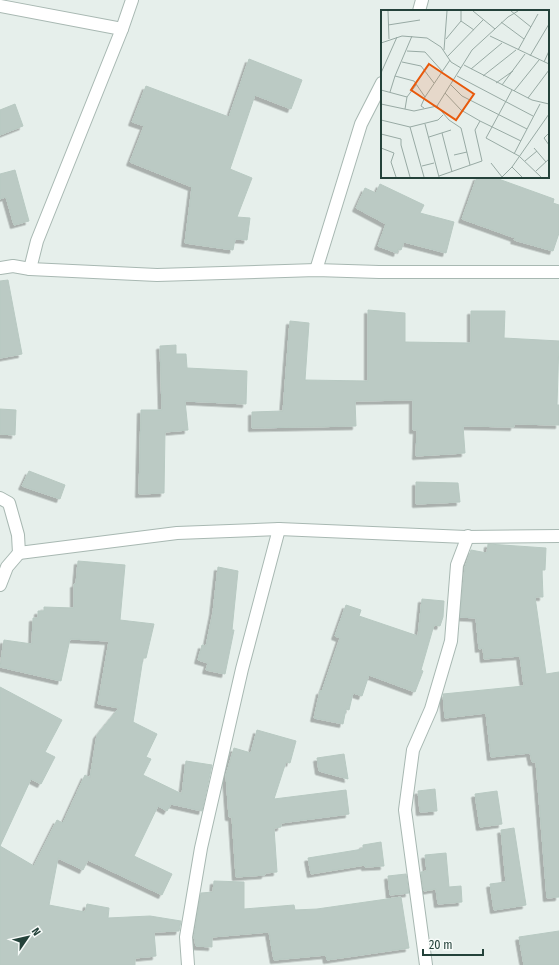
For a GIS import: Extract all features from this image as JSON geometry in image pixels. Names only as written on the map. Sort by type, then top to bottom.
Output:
[{"type":"street","points":[[30,268],[37,241],[122,29],[132,0]]},
{"type":"street","points":[[419,10],[422,0]]},
{"type":"street","points":[[0,6],[122,29]]},
{"type":"street","points":[[316,270],[362,124],[381,85]]},
{"type":"street","points":[[0,268],[13,266],[157,275],[316,270],[379,272],[559,272]]},
{"type":"street","points":[[0,498],[9,503],[18,535],[19,553]]},
{"type":"street","points":[[188,965],[186,937],[201,848],[242,669],[279,529]]},
{"type":"street","points":[[0,585],[7,567],[19,553],[177,533],[279,529],[468,536],[559,536]]},
{"type":"street","points":[[426,965],[405,810],[413,750],[431,709],[451,641],[457,565],[468,536]]},
{"type":"building","points":[[249,59],[302,80],[291,109],[255,95],[230,169],[252,178],[237,217],[250,218],[247,240],[235,239],[233,250],[185,243],[192,187],[130,162],[144,126],[132,122],[146,86],[229,117]]},
{"type":"building","points":[[15,104],[23,126],[0,135],[0,110]]},
{"type":"building","points":[[15,170],[29,221],[14,225],[6,197],[0,199],[0,174]]},
{"type":"building","points":[[477,178],[496,178],[554,199],[553,203],[559,205],[559,233],[553,251],[514,240],[515,238],[462,219]]},
{"type":"building","points":[[380,184],[424,205],[420,213],[454,222],[446,253],[404,242],[401,250],[398,249],[397,253],[378,246],[386,224],[356,208],[365,188],[376,193]]},
{"type":"building","points":[[8,280],[22,354],[0,358],[0,281]]},
{"type":"building","points":[[368,310],[405,313],[405,342],[471,343],[471,311],[505,311],[504,338],[559,341],[557,405],[559,405],[559,425],[514,424],[514,427],[463,426],[465,453],[416,456],[417,430],[413,430],[413,400],[355,401],[356,426],[252,428],[252,412],[283,411],[290,321],[309,323],[305,380],[368,381]]},
{"type":"building","points":[[176,345],[176,354],[186,354],[187,368],[247,371],[246,404],[185,401],[188,430],[165,432],[164,493],[139,494],[141,410],[162,410],[160,346]]},
{"type":"building","points":[[0,409],[16,410],[15,435],[0,434]]},
{"type":"building","points":[[29,471],[65,485],[60,499],[22,486]]},
{"type":"building","points":[[416,482],[458,483],[460,502],[416,504]]},
{"type":"building","points":[[488,544],[546,548],[545,570],[542,570],[543,597],[535,597],[546,674],[559,672],[559,897],[547,898],[536,762],[532,762],[530,753],[491,757],[486,713],[445,718],[443,694],[524,686],[520,656],[484,659],[483,648],[479,649],[476,618],[460,617],[465,567],[471,550],[487,553]]},
{"type":"building","points":[[78,561],[125,565],[120,620],[154,624],[146,658],[143,658],[133,722],[157,734],[146,757],[151,759],[143,775],[182,794],[186,761],[212,765],[202,811],[171,804],[167,811],[158,806],[134,856],[172,874],[162,895],[88,860],[83,870],[58,858],[49,905],[85,912],[87,904],[109,908],[108,918],[150,916],[181,921],[179,931],[154,932],[156,956],[135,958],[135,965],[0,965],[0,846],[34,866],[57,820],[63,823],[85,775],[90,778],[97,735],[119,708],[98,704],[109,641],[70,639],[61,681],[0,667],[4,640],[32,644],[33,618],[38,618],[38,611],[44,611],[44,607],[74,608],[74,584],[76,584]]},
{"type":"building","points":[[218,567],[238,571],[232,630],[234,630],[225,674],[206,670],[208,663],[198,660],[202,645],[206,646],[213,612]]},
{"type":"building","points":[[422,599],[444,601],[443,617],[440,626],[434,625],[421,670],[423,671],[415,692],[369,675],[362,696],[353,693],[349,710],[346,709],[343,724],[314,718],[320,691],[322,691],[340,638],[335,636],[346,605],[361,610],[359,616],[418,636]]},
{"type":"building","points":[[0,687],[62,720],[45,752],[55,757],[41,784],[31,779],[0,846]]},
{"type":"building","points":[[257,730],[296,741],[290,763],[286,762],[274,799],[346,790],[349,814],[281,823],[281,827],[274,828],[277,872],[265,873],[265,875],[236,877],[232,817],[229,817],[226,775],[234,748],[251,753]]},
{"type":"building","points":[[344,754],[348,779],[319,771],[317,758]]},
{"type":"building","points":[[435,789],[437,811],[420,812],[418,791]]},
{"type":"building","points":[[497,791],[502,824],[480,827],[475,794]]},
{"type":"building","points":[[514,828],[526,905],[494,910],[490,884],[506,882],[501,830]]},
{"type":"building","points":[[381,842],[384,866],[365,867],[365,865],[311,874],[308,858],[363,849],[363,845]]},
{"type":"building","points":[[446,853],[449,887],[461,886],[462,902],[438,904],[436,889],[424,891],[421,872],[427,871],[425,855]]},
{"type":"building","points":[[406,874],[409,893],[390,895],[388,876]]},
{"type":"building","points":[[214,881],[244,882],[244,909],[294,905],[295,910],[317,909],[401,897],[409,948],[327,960],[326,955],[274,960],[269,932],[212,937],[212,947],[196,946],[194,937],[201,893],[213,892]]},
{"type":"building","points":[[559,931],[559,965],[524,965],[519,937]]}]
